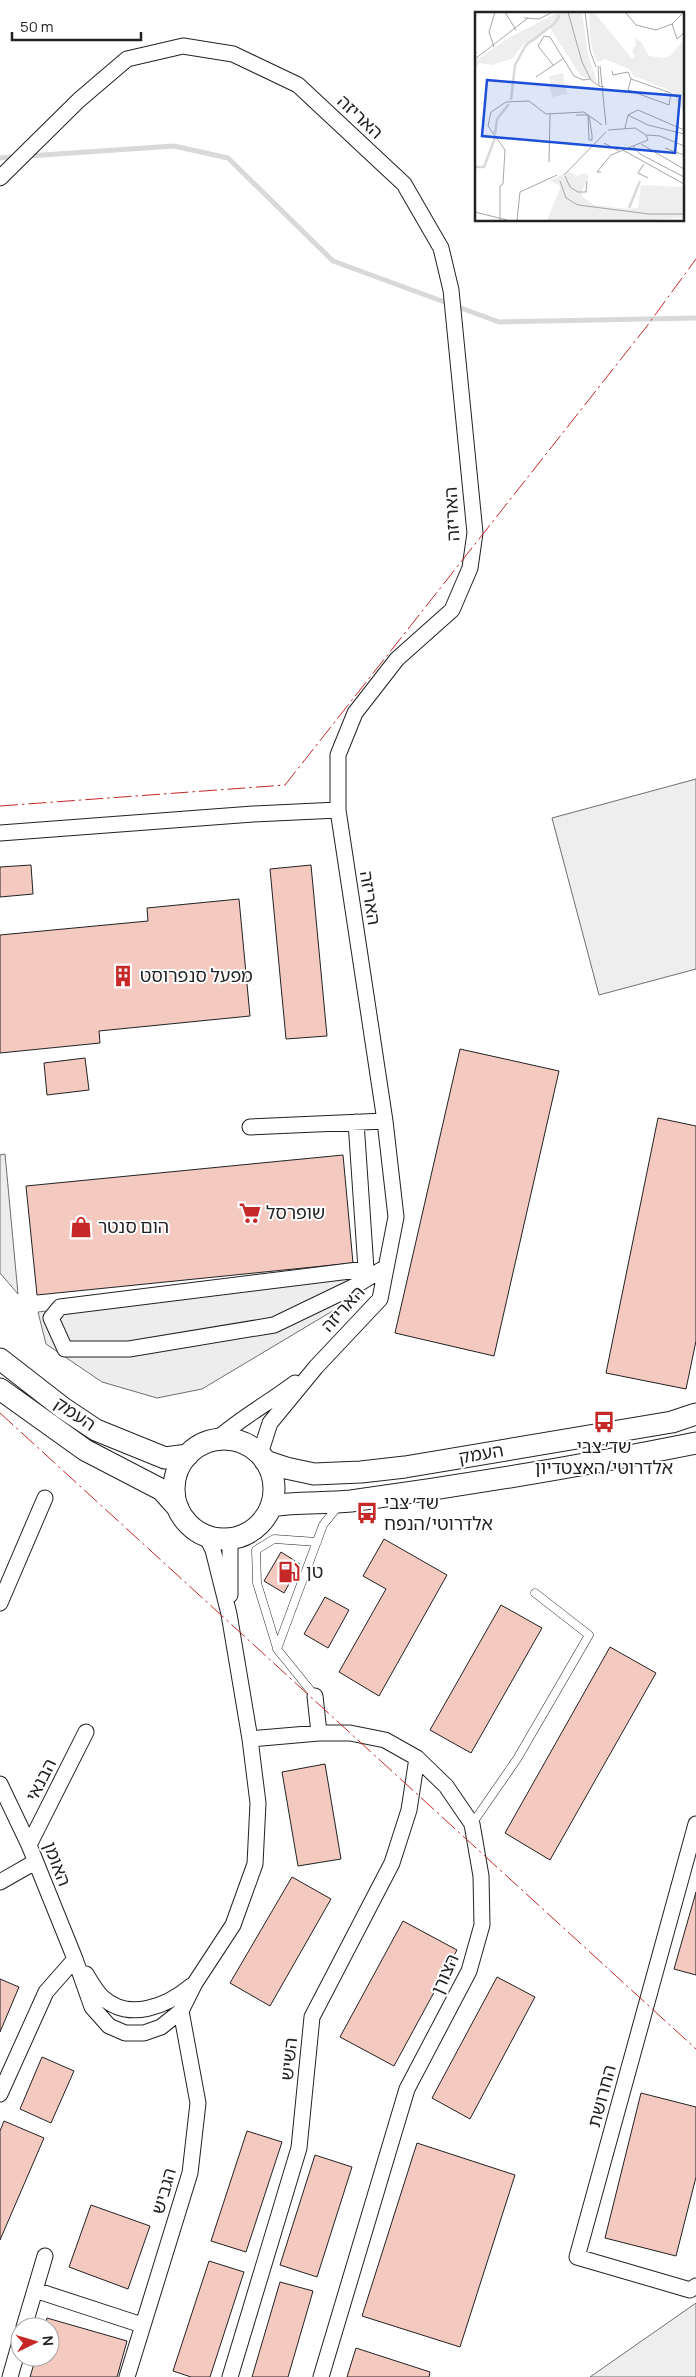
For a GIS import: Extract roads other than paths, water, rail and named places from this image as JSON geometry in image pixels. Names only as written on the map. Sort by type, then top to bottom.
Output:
[{"type":"main road","name":"העמק","points":[[0,1359],[63,1408],[96,1430],[165,1458],[188,1455]]},
{"type":"main road","name":"העמק","points":[[0,1390],[85,1450],[162,1490],[178,1508]]},
{"type":"main road","name":"העמק","points":[[262,1458],[286,1468],[314,1474],[405,1467],[672,1422],[696,1414]]},
{"type":"main road","points":[[216,1440],[239,1442],[262,1458],[274,1482],[271,1506],[265,1518],[245,1534],[233,1538],[219,1539],[206,1536],[194,1529],[185,1520],[178,1508],[175,1492],[176,1476],[188,1455],[200,1445],[216,1440]]},
{"type":"main road","name":"העמק","points":[[271,1506],[307,1502],[341,1502],[576,1467],[696,1443]]},
{"type":"street","name":"האריזה","points":[[0,178],[80,100],[127,59],[183,46],[233,54],[298,85],[404,184],[441,248],[451,290],[475,533],[470,568],[452,610],[397,659],[355,713],[338,755],[338,810],[385,1121],[396,1217],[380,1299],[316,1367],[270,1423],[262,1458]]},
{"type":"street","points":[[0,833],[253,814],[338,810]]},
{"type":"street","points":[[250,1127],[385,1121]]},
{"type":"street","points":[[356,1122],[366,1269]]},
{"type":"street","points":[[386,1267],[355,1286],[274,1325],[129,1349],[65,1350],[51,1318],[60,1307],[386,1267]]},
{"type":"street","name":"האריזה","points":[[216,1440],[230,1427],[270,1403],[316,1367]]},
{"type":"street","points":[[0,1603],[45,1498]]},
{"type":"street","points":[[75,1959],[92,2007],[109,2026],[125,2033],[144,2033],[161,2027],[181,2011],[195,1983],[233,1924],[255,1864],[258,1803],[250,1739],[229,1614],[213,1550],[206,1536]]},
{"type":"street","points":[[229,1614],[230,1547],[233,1538]]},
{"type":"street","points":[[315,1696],[319,1733]]},
{"type":"street","name":"הבנאי","points":[[29,1845],[86,1732]]},
{"type":"street","name":"הצורן","points":[[250,1739],[319,1733],[350,1733],[385,1740],[417,1758],[446,1786],[472,1824],[481,1876],[482,1925],[469,1971],[407,2089],[321,2377]]},
{"type":"street","name":"השיש","points":[[230,2377],[299,2148],[312,2017],[392,1863],[409,1810],[417,1758]]},
{"type":"street","name":"האומן","points":[[0,1784],[29,1845],[75,1959]]},
{"type":"street","name":"החרושת","points":[[696,1824],[577,2257],[690,2290],[696,2286]]},
{"type":"street","points":[[0,1882],[35,1862]]},
{"type":"street","points":[[75,1959],[102,1997],[119,2008],[136,2012],[174,2000],[195,1983]]},
{"type":"street","points":[[0,2094],[46,1992],[75,1959]]},
{"type":"street","name":"הגביש","points":[[127,2377],[190,2173],[198,2103],[181,2011]]},
{"type":"street","points":[[27,2317],[45,2256]]},
{"type":"street","points":[[35,2290],[142,2325]]},
{"type":"lane","points":[[277,1648],[323,1524],[341,1502]]},
{"type":"lane","points":[[315,1696],[277,1648],[257,1583],[256,1550],[274,1539],[317,1542]]},
{"type":"lane","points":[[472,1824],[517,1759],[589,1634],[535,1593]]},
{"type":"waterway","points":[[28,156],[174,146],[228,158],[333,261],[499,322],[696,318]]},
{"type":"waterway","points":[[0,158],[15,157]]},
{"type":"place","name":"מפעל סנפרוסט","points":[[123,976]]},
{"type":"place","name":"שופרסל","points":[[250,1213]]},
{"type":"place","name":"הום סנטר","points":[[81,1227]]},
{"type":"place","name":"שד׳ צבי אלדרוטי/האצטדיון","points":[[604,1422]]},
{"type":"place","name":"שד׳ צבי אלדרוטי/הנפח","points":[[367,1513]]},
{"type":"place","name":"טן","points":[[289,1572]]}]
